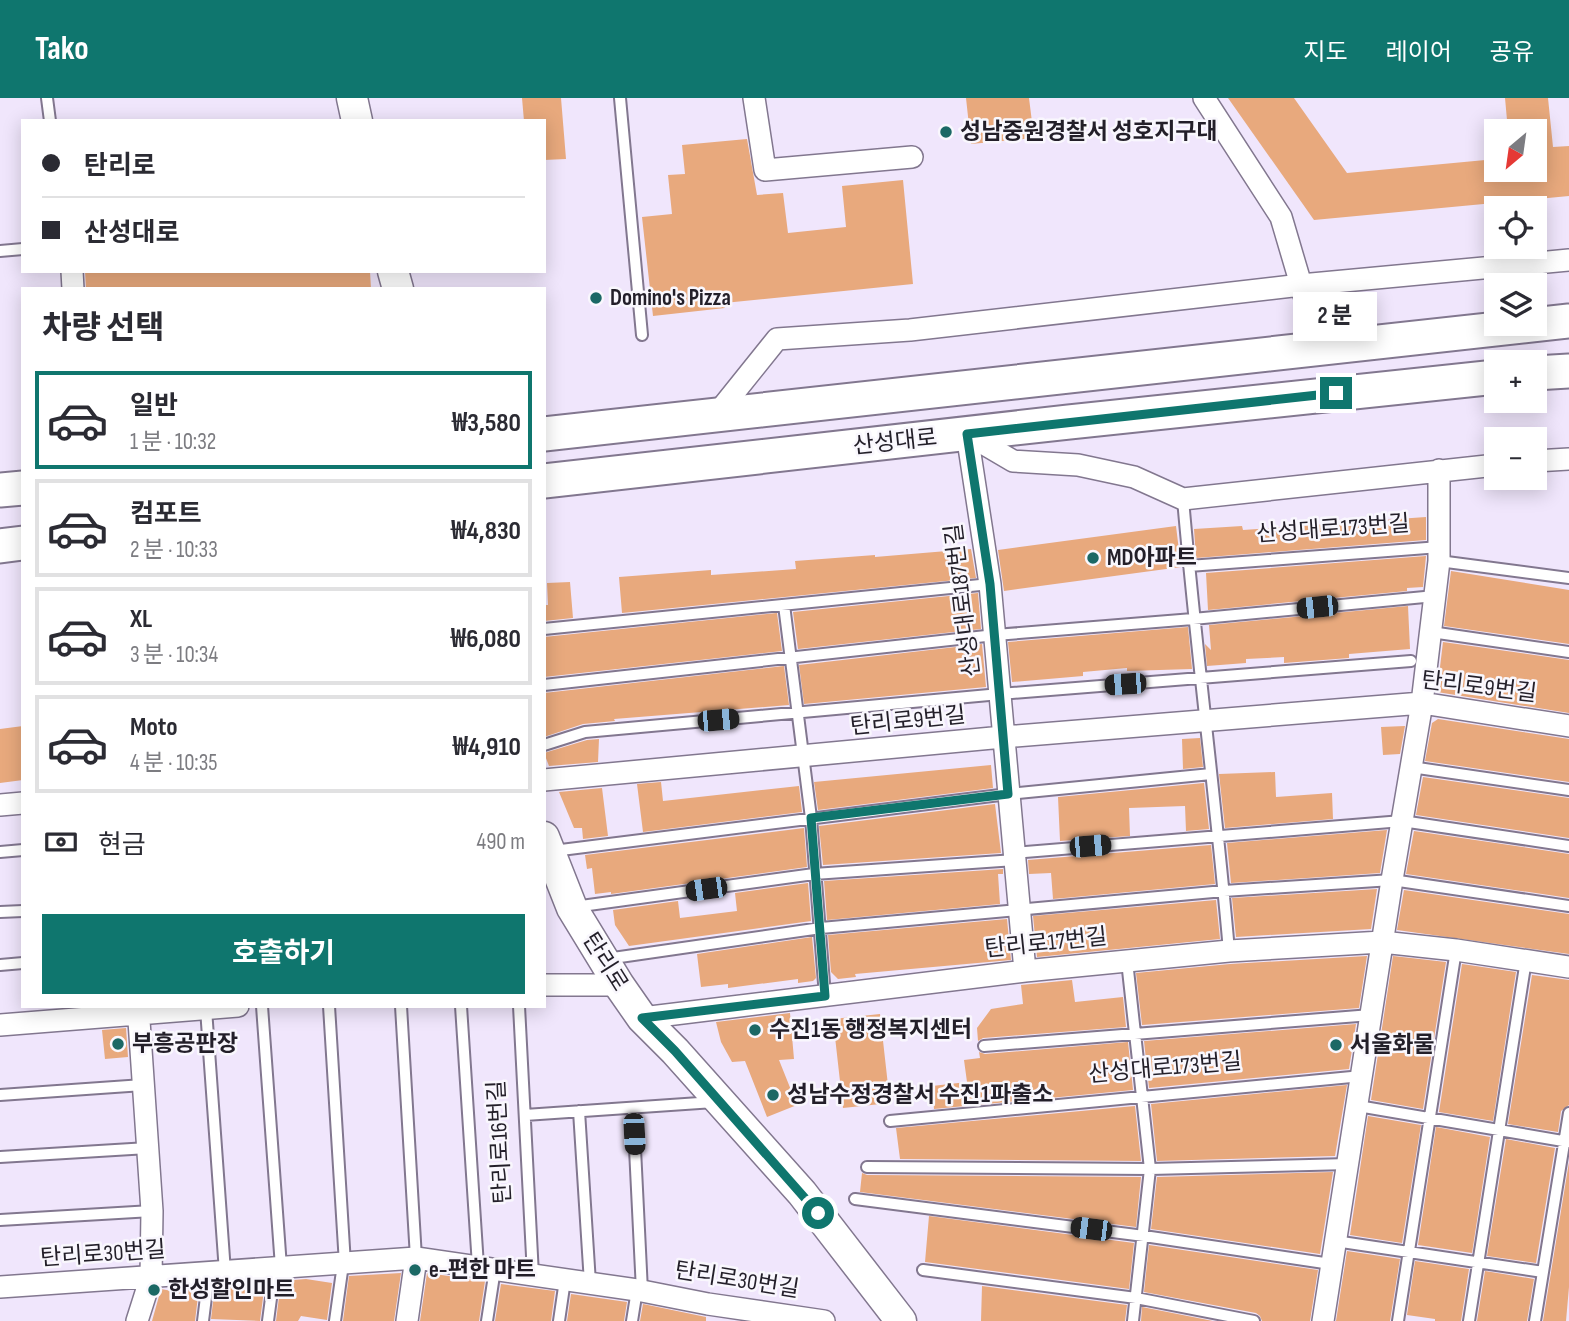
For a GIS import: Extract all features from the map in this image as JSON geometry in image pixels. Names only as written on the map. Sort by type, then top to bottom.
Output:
[{"type":"main road","points":[[352,98],[357,119]]},
{"type":"main road","name":"산성대로","points":[[546,434],[1569,321]]},
{"type":"main road","points":[[1547,372],[1569,371]]},
{"type":"main road","name":"산성대로","points":[[552,485],[967,434],[1484,378]]},
{"type":"main road","points":[[0,490],[21,488]]},
{"type":"main road","points":[[0,546],[21,543]]},
{"type":"main road","name":"탄리로","points":[[549,857],[572,908],[642,1018],[802,1193],[901,1321]]},
{"type":"street","points":[[754,98],[765,170],[912,157]]},
{"type":"street","points":[[1204,98],[1280,217],[1320,349]]},
{"type":"street","points":[[716,415],[777,339],[910,330],[1301,285],[1569,260]]},
{"type":"street","points":[[967,434],[1013,461],[1079,464],[1134,477],[1183,499],[1484,466]]},
{"type":"street","name":"산성대로187번길","points":[[967,434],[990,584],[1025,971]]},
{"type":"street","points":[[1547,460],[1569,459]]},
{"type":"street","name":"산성대로173번길","points":[[1323,1321],[1422,703],[1436,596],[1440,470]]},
{"type":"street","name":"탄리로9번길","points":[[546,780],[803,758],[1003,737],[1422,703],[1569,726]]},
{"type":"street","points":[[0,805],[21,803]]},
{"type":"street","name":"탄리로17번길","points":[[642,1018],[1025,971],[1229,951],[1382,942],[1569,967]]},
{"type":"street","points":[[546,985],[619,985]]},
{"type":"street","points":[[0,1025],[138,1011],[222,1008]]},
{"type":"street","points":[[137,1321],[151,1277],[152,1211],[138,1011]]},
{"type":"street","points":[[407,1321],[416,1258]]},
{"type":"street","name":"탄리로30번길","points":[[0,1287],[416,1258],[639,1290],[707,1312],[824,1321]]},
{"type":"lane","points":[[47,98],[50,119]]},
{"type":"lane","points":[[620,98],[642,335]]},
{"type":"lane","points":[[0,251],[21,249]]},
{"type":"lane","points":[[1183,499],[1193,620],[1207,721],[1229,951]]},
{"type":"lane","points":[[1439,554],[1569,578]]},
{"type":"lane","name":"산성대로173번길","points":[[1189,566],[1439,554]]},
{"type":"lane","points":[[546,629],[990,584]]},
{"type":"lane","points":[[546,685],[995,635],[1193,620],[1436,596]]},
{"type":"lane","points":[[784,605],[811,818],[825,996]]},
{"type":"lane","points":[[1431,632],[1569,652]]},
{"type":"lane","points":[[546,744],[585,732],[999,694],[1411,661]]},
{"type":"lane","points":[[1411,766],[1569,790]]},
{"type":"lane","points":[[549,857],[811,818],[1008,794],[1211,774]]},
{"type":"lane","points":[[572,908],[814,874],[1217,835],[1402,821],[1569,846]]},
{"type":"lane","points":[[0,852],[21,850]]},
{"type":"lane","points":[[603,959],[821,929],[1019,909],[1392,880],[1569,906]]},
{"type":"lane","points":[[0,912],[21,911]]},
{"type":"lane","points":[[1398,1321],[1432,1118],[1456,950]]},
{"type":"lane","points":[[1469,1321],[1526,960]]},
{"type":"lane","points":[[1127,961],[1150,1169],[1133,1321]]},
{"type":"lane","points":[[0,965],[21,963]]},
{"type":"lane","points":[[262,1008],[278,1268],[268,1321]]},
{"type":"lane","points":[[329,1008],[344,1264],[335,1321]]},
{"type":"lane","points":[[401,1008],[416,1258]]},
{"type":"lane","name":"탄리로16번길","points":[[461,1008],[487,1268]]},
{"type":"lane","name":"탄리로16번길","points":[[519,1008],[533,1275]]},
{"type":"lane","points":[[203,1321],[217,1272],[206,1010]]},
{"type":"lane","name":"산성대로173번길","points":[[984,1046],[1371,1015]]},
{"type":"lane","name":"산성대로173번길","points":[[890,1121],[1362,1076]]},
{"type":"lane","points":[[0,1095],[144,1085]]},
{"type":"lane","points":[[525,1115],[721,1102]]},
{"type":"lane","points":[[1358,1106],[1567,1141]]},
{"type":"lane","name":"탄리로30번길","points":[[632,1321],[639,1290],[633,1108]]},
{"type":"lane","points":[[579,1111],[590,1283]]},
{"type":"lane","points":[[1535,1321],[1567,1141],[1569,1113]]},
{"type":"lane","points":[[0,1157],[148,1148]]},
{"type":"lane","points":[[867,1167],[1150,1169],[1349,1164]]},
{"type":"lane","points":[[855,1199],[1144,1236],[1331,1265]]},
{"type":"lane","points":[[0,1220],[152,1211]]},
{"type":"lane","points":[[1335,1241],[1543,1272]]},
{"type":"lane","points":[[487,1268],[487,1321]]},
{"type":"lane","points":[[923,1270],[1136,1298],[1254,1321]]},
{"type":"lane","points":[[559,1321],[565,1280]]},
{"type":"building","points":[[522,98],[561,98],[566,159],[546,160],[546,119],[524,119]]},
{"type":"building","points":[[966,98],[1029,98],[1034,138],[971,144]]},
{"type":"building","points":[[1228,98],[1294,98],[1347,173],[1484,160],[1484,182],[1547,182],[1547,119],[1507,119],[1505,98],[1548,98],[1553,147],[1569,146],[1569,196],[1484,196],[1484,204],[1314,220]]},
{"type":"building","points":[[747,139],[757,195],[783,193],[788,233],[846,227],[842,186],[903,180],[913,284],[724,303],[725,308],[653,316],[642,217],[672,214],[668,175],[685,174],[682,145]]},
{"type":"building","points":[[85,273],[370,273],[371,287],[86,287]]},
{"type":"building","points":[[1426,517],[1426,540],[1196,558],[1194,529],[1242,526],[1243,530]]},
{"type":"building","name":"MD아파트","points":[[1176,526],[1181,567],[1004,591],[998,550]]},
{"type":"building","points":[[971,549],[976,578],[622,613],[619,577],[711,570],[711,575],[796,569],[795,561]]},
{"type":"building","points":[[1426,556],[1423,587],[1407,588],[1407,591],[1208,610],[1206,573]]},
{"type":"building","points":[[1451,571],[1569,590],[1569,644],[1444,626]]},
{"type":"building","points":[[570,582],[573,618],[546,621],[547,583]]},
{"type":"building","points":[[978,593],[981,629],[798,649],[793,612]]},
{"type":"building","points":[[1408,606],[1410,649],[1349,654],[1349,658],[1284,663],[1284,657],[1246,659],[1246,663],[1207,666],[1205,644],[1211,650],[1209,625]]},
{"type":"building","points":[[777,613],[782,651],[546,677],[546,637]]},
{"type":"building","points":[[1188,627],[1192,669],[1127,671],[1127,668],[1083,672],[1083,676],[1012,682],[1008,642]]},
{"type":"building","points":[[1443,642],[1569,660],[1569,713],[1437,692]]},
{"type":"building","points":[[982,644],[986,687],[804,704],[799,665]]},
{"type":"building","points":[[784,666],[789,705],[614,719],[615,721],[583,724],[546,736],[546,693]]},
{"type":"building","points":[[1438,719],[1569,739],[1569,782],[1425,761],[1432,723]]},
{"type":"building","points":[[21,726],[21,780],[0,783],[0,729]]},
{"type":"building","points":[[1405,726],[1400,754],[1383,755],[1381,727]]},
{"type":"building","points":[[1200,738],[1203,767],[1183,769],[1182,739]]},
{"type":"building","points":[[599,739],[598,762],[549,766],[546,752]]},
{"type":"building","points":[[991,765],[993,788],[818,810],[814,782]]},
{"type":"building","points":[[1275,772],[1276,797],[1332,793],[1333,819],[1225,828],[1219,774]]},
{"type":"building","points":[[1423,777],[1569,798],[1569,838],[1416,815]]},
{"type":"building","points":[[661,782],[663,801],[799,786],[802,812],[643,832],[637,784]]},
{"type":"building","points":[[1204,783],[1209,829],[1186,831],[1185,806],[1129,808],[1130,836],[1060,841],[1058,797]]},
{"type":"building","points":[[602,788],[608,836],[583,839],[582,828],[574,828],[559,792]]},
{"type":"building","points":[[995,804],[1001,853],[823,865],[819,826]]},
{"type":"building","points":[[804,828],[807,867],[611,894],[595,894],[592,868],[587,869],[585,855]]},
{"type":"building","points":[[1387,830],[1380,873],[1231,883],[1227,843]]},
{"type":"building","points":[[1414,831],[1569,854],[1569,898],[1406,874]]},
{"type":"building","points":[[1211,845],[1215,884],[1053,899],[1051,873],[1029,874],[1028,860]]},
{"type":"building","points":[[1003,869],[1003,874],[998,874],[1000,904],[827,920],[824,881]]},
{"type":"building","points":[[808,883],[811,921],[629,946],[615,925],[613,910],[678,901],[680,918],[737,911],[735,893]]},
{"type":"building","points":[[1377,889],[1371,929],[1236,937],[1232,898]]},
{"type":"building","points":[[1404,890],[1569,914],[1569,954],[1397,930]]},
{"type":"building","points":[[1216,900],[1220,939],[1037,957],[1033,916]]},
{"type":"building","points":[[1007,919],[1011,960],[855,974],[856,977],[838,979],[831,972],[828,935]]},
{"type":"building","points":[[812,937],[816,978],[813,981],[798,983],[798,979],[728,988],[728,984],[701,987],[697,954]]},
{"type":"building","points":[[1367,956],[1359,1008],[1142,1025],[1136,973]]},
{"type":"building","points":[[1393,956],[1446,962],[1423,1109],[1371,1100]]},
{"type":"building","points":[[1462,964],[1516,972],[1493,1121],[1439,1112]]},
{"type":"building","points":[[1532,975],[1569,980],[1569,1105],[1561,1111],[1558,1132],[1508,1124]]},
{"type":"building","points":[[1072,980],[1075,1002],[1123,997],[1126,1027],[983,1038],[978,1041],[977,1028],[991,1009],[1023,1004],[1021,985]]},
{"type":"building","name":"수진1동 행정복지센터","points":[[790,1013],[794,1059],[779,1060],[797,1105],[767,1117],[745,1061],[732,1062],[721,1042],[716,1022]]},
{"type":"building","points":[[880,1014],[890,1103],[843,1108],[833,1019]]},
{"type":"building","points":[[1356,1024],[1349,1069],[1149,1088],[1144,1041]]},
{"type":"building","name":"부흥공판장","points":[[126,1028],[128,1057],[105,1059],[102,1030]]},
{"type":"building","points":[[1128,1042],[1133,1090],[934,1109],[932,1086],[967,1082],[964,1060],[980,1058],[979,1052],[985,1054]]},
{"type":"building","points":[[1347,1085],[1335,1156],[1157,1161],[1151,1104]]},
{"type":"building","points":[[1135,1106],[1141,1161],[900,1159],[896,1128]]},
{"type":"building","points":[[1368,1116],[1421,1125],[1402,1243],[1350,1235]]},
{"type":"building","points":[[1436,1127],[1490,1137],[1472,1253],[1418,1245]]},
{"type":"building","points":[[1506,1139],[1555,1148],[1536,1263],[1487,1256]]},
{"type":"building","points":[[1569,1162],[1569,1287],[1566,1321],[1543,1321]]},
{"type":"building","points":[[1333,1172],[1320,1254],[1151,1229],[1157,1177]]},
{"type":"building","points":[[862,1173],[1141,1177],[1136,1227],[860,1192]]},
{"type":"building","points":[[929,1216],[1134,1243],[1129,1289],[925,1262]]},
{"type":"building","points":[[1149,1245],[1318,1270],[1310,1321],[1262,1321],[1256,1313],[1144,1292]]},
{"type":"building","points":[[1347,1251],[1400,1259],[1390,1321],[1336,1321]]},
{"type":"building","points":[[1415,1261],[1469,1269],[1461,1321],[1435,1321],[1407,1315]]},
{"type":"building","points":[[1485,1271],[1534,1279],[1527,1321],[1477,1321]]},
{"type":"building","points":[[401,1273],[394,1321],[343,1321],[349,1276]]},
{"type":"building","points":[[427,1273],[485,1281],[479,1321],[420,1321]]},
{"type":"building","points":[[306,1279],[332,1283],[327,1320],[301,1316],[298,1321],[276,1321],[281,1281]]},
{"type":"building","points":[[265,1282],[260,1321],[211,1319],[215,1285],[243,1286]]},
{"type":"building","points":[[501,1284],[555,1291],[551,1321],[495,1321]]},
{"type":"building","points":[[982,1286],[1127,1305],[1125,1321],[981,1321]]},
{"type":"building","points":[[178,1288],[199,1288],[195,1321],[152,1321],[161,1289],[177,1292]]},
{"type":"building","points":[[571,1294],[627,1302],[624,1321],[567,1321]]},
{"type":"building","points":[[643,1304],[706,1317],[706,1321],[640,1321]]},
{"type":"building","points":[[1142,1307],[1213,1321],[1141,1321]]},
{"type":"place","name":"성남중원경찰서 성호지구대","points":[[946,132]]},
{"type":"place","name":"Domino's Pizza","points":[[596,298]]},
{"type":"place","name":"MD아파트","points":[[1093,558]]},
{"type":"place","name":"수진1동 행정복지센터","points":[[755,1030]]},
{"type":"place","name":"부흥공판장","points":[[118,1044]]},
{"type":"place","name":"서울화물","points":[[1336,1045]]},
{"type":"place","name":"성남수정경찰서 수진1파출소","points":[[773,1095]]},
{"type":"place","name":"e-편한 마트","points":[[415,1270]]},
{"type":"place","name":"한성할인마트","points":[[154,1290]]},
{"type":"route","points":[[818,1213],[675,1051],[642,1018],[825,996],[811,818],[1008,794],[990,584],[967,434],[1336,393]]}]
